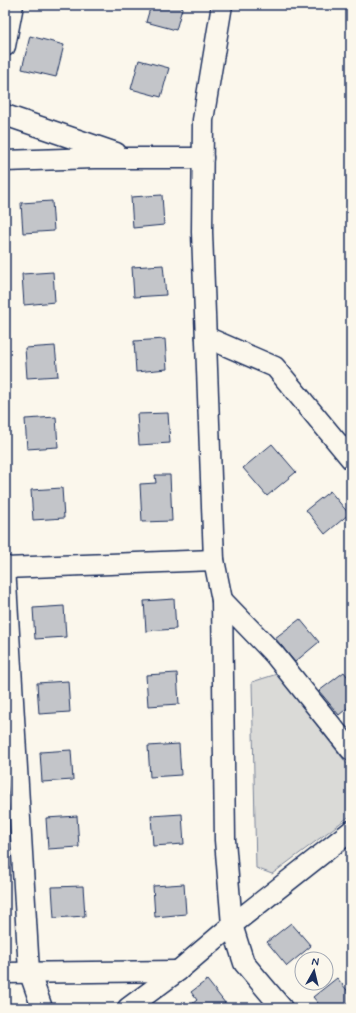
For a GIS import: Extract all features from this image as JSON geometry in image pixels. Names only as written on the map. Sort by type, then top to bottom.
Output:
[{"type":"street","points":[[5,46],[13,5]]},
{"type":"street","points":[[222,5],[204,120],[202,232],[214,560],[222,600],[224,840],[232,925],[244,963],[282,1008]]},
{"type":"street","points":[[5,115],[131,158]]},
{"type":"street","points":[[5,161],[203,158]]},
{"type":"street","points":[[206,337],[275,367],[351,459]]},
{"type":"street","points":[[42,1008],[29,972],[5,567],[214,560]]},
{"type":"street","points":[[222,600],[274,654],[351,750]]},
{"type":"street","points":[[128,1008],[178,971],[232,925],[351,831]]},
{"type":"street","points":[[5,972],[178,971]]},
{"type":"shaded area","points":[[277,674],[351,769],[351,815],[272,874],[256,868],[252,682]]},
{"type":"building","points":[[55,5],[71,5],[71,9]]},
{"type":"building","points":[[151,5],[183,5],[176,30],[146,22]]},
{"type":"building","points":[[30,36],[64,45],[56,77],[22,69]]},
{"type":"building","points":[[139,60],[169,68],[161,97],[131,89]]},
{"type":"building","points":[[162,195],[164,225],[133,228],[131,197]]},
{"type":"building","points":[[52,201],[54,231],[23,233],[21,203]]},
{"type":"building","points":[[163,265],[166,295],[134,297],[132,267]]},
{"type":"building","points":[[53,272],[55,302],[24,305],[22,274]]},
{"type":"building","points":[[165,339],[167,369],[136,372],[134,341]]},
{"type":"building","points":[[55,346],[58,376],[27,378],[25,348]]},
{"type":"building","points":[[168,413],[170,443],[139,445],[137,414]]},
{"type":"building","points":[[56,417],[58,447],[27,449],[25,419]]},
{"type":"building","points":[[272,444],[296,472],[267,496],[243,468]]},
{"type":"building","points":[[155,475],[170,475],[172,521],[142,522],[140,484],[156,483]]},
{"type":"building","points":[[62,488],[64,518],[33,520],[31,490]]},
{"type":"building","points":[[330,491],[349,514],[325,534],[306,510]]},
{"type":"building","points":[[174,599],[176,629],[146,631],[144,601]]},
{"type":"building","points":[[64,606],[66,637],[35,639],[33,608]]},
{"type":"building","points":[[300,619],[319,642],[295,662],[275,638]]},
{"type":"building","points":[[344,672],[351,681],[351,705],[339,715],[319,691]]},
{"type":"building","points":[[177,673],[179,704],[148,706],[146,675]]},
{"type":"building","points":[[68,681],[70,712],[39,714],[37,683]]},
{"type":"building","points":[[179,744],[181,775],[150,777],[148,746]]},
{"type":"building","points":[[71,750],[73,780],[42,782],[40,752]]},
{"type":"building","points":[[182,814],[184,844],[153,846],[151,816]]},
{"type":"building","points":[[77,816],[79,847],[48,849],[46,818]]},
{"type":"building","points":[[184,884],[186,914],[155,917],[153,886]]},
{"type":"building","points":[[83,886],[85,916],[54,918],[52,887]]},
{"type":"building","points":[[291,923],[311,946],[305,951],[294,951],[294,960],[287,966],[267,942]]},
{"type":"building","points":[[337,978],[351,995],[351,1006],[349,1008],[322,1008],[313,997],[321,991],[334,991],[334,980]]},
{"type":"building","points":[[207,980],[229,1008],[187,1008],[197,1000],[191,992]]}]
